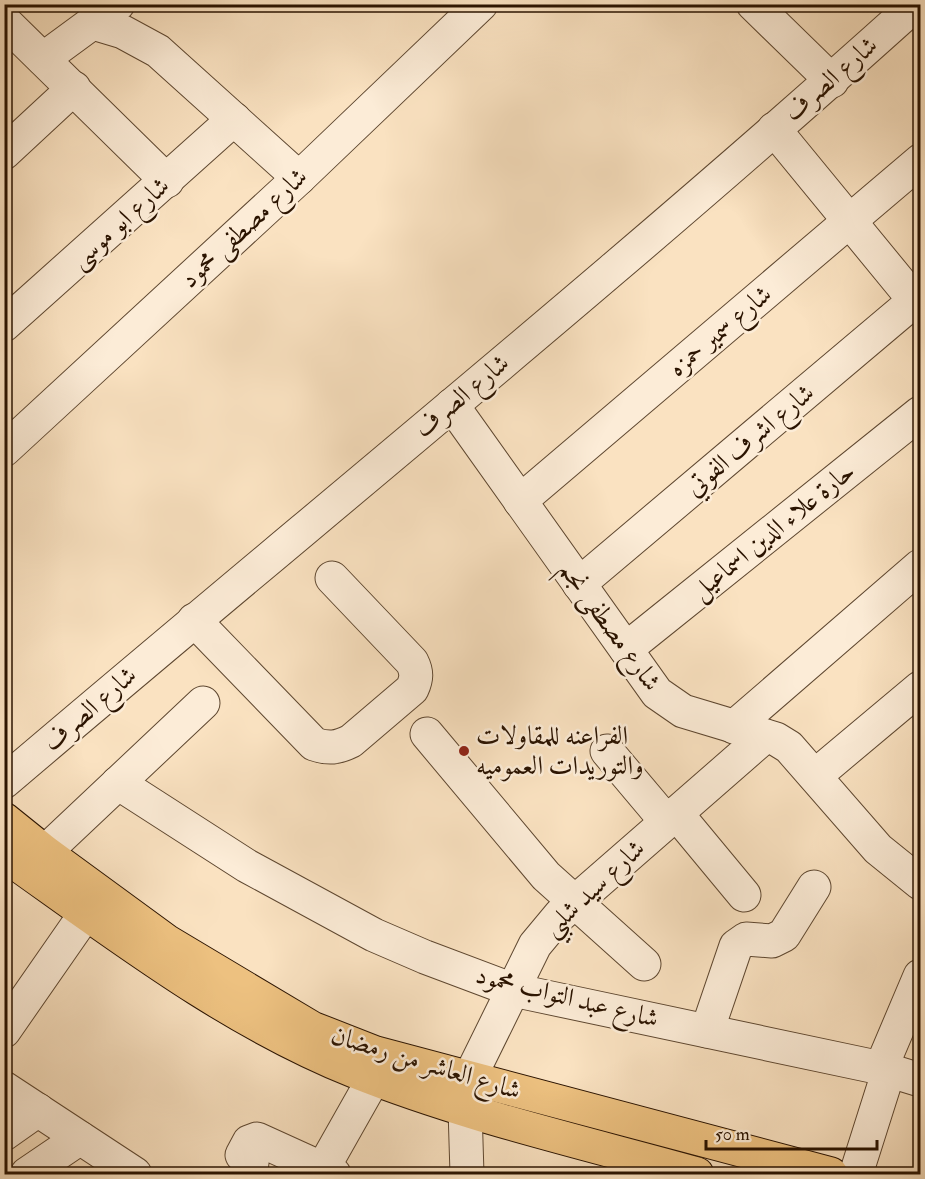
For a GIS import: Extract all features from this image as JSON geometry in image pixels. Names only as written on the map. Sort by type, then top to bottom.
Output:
[{"type":"main road","name":"شارع العاشر من رمضان","points":[[4,819],[45,852],[168,942],[312,1028],[376,1053],[831,1174]]},
{"type":"main road","name":"شارع العاشر من رمضان","points":[[4,855],[220,1004],[298,1046],[374,1078],[465,1109],[697,1174]]},
{"type":"street","name":"شارع مصطفى محمود","points":[[4,450],[299,178],[481,4]]},
{"type":"street","points":[[753,4],[832,81]]},
{"type":"street","name":"شارع الصرف","points":[[4,782],[832,81],[914,5]]},
{"type":"street","points":[[43,59],[106,14],[123,32],[158,51],[299,178]]},
{"type":"street","points":[[4,21],[167,181]]},
{"type":"street","points":[[4,153],[74,88]]},
{"type":"street","name":"شارع ابو موسى","points":[[4,326],[234,119]]},
{"type":"street","points":[[774,129],[919,301]]},
{"type":"street","name":"شارع سمير حمزه","points":[[520,501],[921,161]]},
{"type":"street","name":"شارع اشرف الفوتي","points":[[579,584],[919,301]]},
{"type":"street","name":"شارع مصطفى نجم","points":[[452,405],[665,701],[682,711],[765,736],[789,747],[878,849],[921,883]]},
{"type":"street","name":"حارة علاء الدين اسماعيل","points":[[626,649],[921,413]]},
{"type":"street","points":[[194,620],[314,744],[326,748],[340,747],[412,688],[416,680],[416,671],[412,662],[332,578]]},
{"type":"street","points":[[734,727],[916,579]]},
{"type":"street","points":[[815,776],[921,688]]},
{"type":"street","points":[[45,852],[203,703]]},
{"type":"street","points":[[427,734],[546,876],[644,964]]},
{"type":"street","name":"شارع سيد شلبي","points":[[470,1077],[535,945],[574,902],[765,736]]},
{"type":"street","points":[[607,751],[744,895]]},
{"type":"street","name":"شارع عبد التواب محمود","points":[[118,783],[247,866],[374,935],[513,990],[885,1069],[921,1080]]},
{"type":"street","points":[[707,1031],[736,946],[746,939],[772,941],[783,935],[814,887]]},
{"type":"street","points":[[4,1030],[86,913]]},
{"type":"street","points":[[856,1174],[885,1069],[921,976]]},
{"type":"street","points":[[246,1174],[252,1163],[242,1155],[252,1140],[328,1172],[374,1078]]},
{"type":"street","points":[[4,1088],[135,1174]]},
{"type":"street","points":[[465,1109],[467,1174]]},
{"type":"street","points":[[4,1134],[38,1110]]},
{"type":"street","points":[[27,1174],[80,1138]]},
{"type":"place","name":"الفراعنه للمقاولات والتوريدات العموميه","points":[[464,751]]}]
